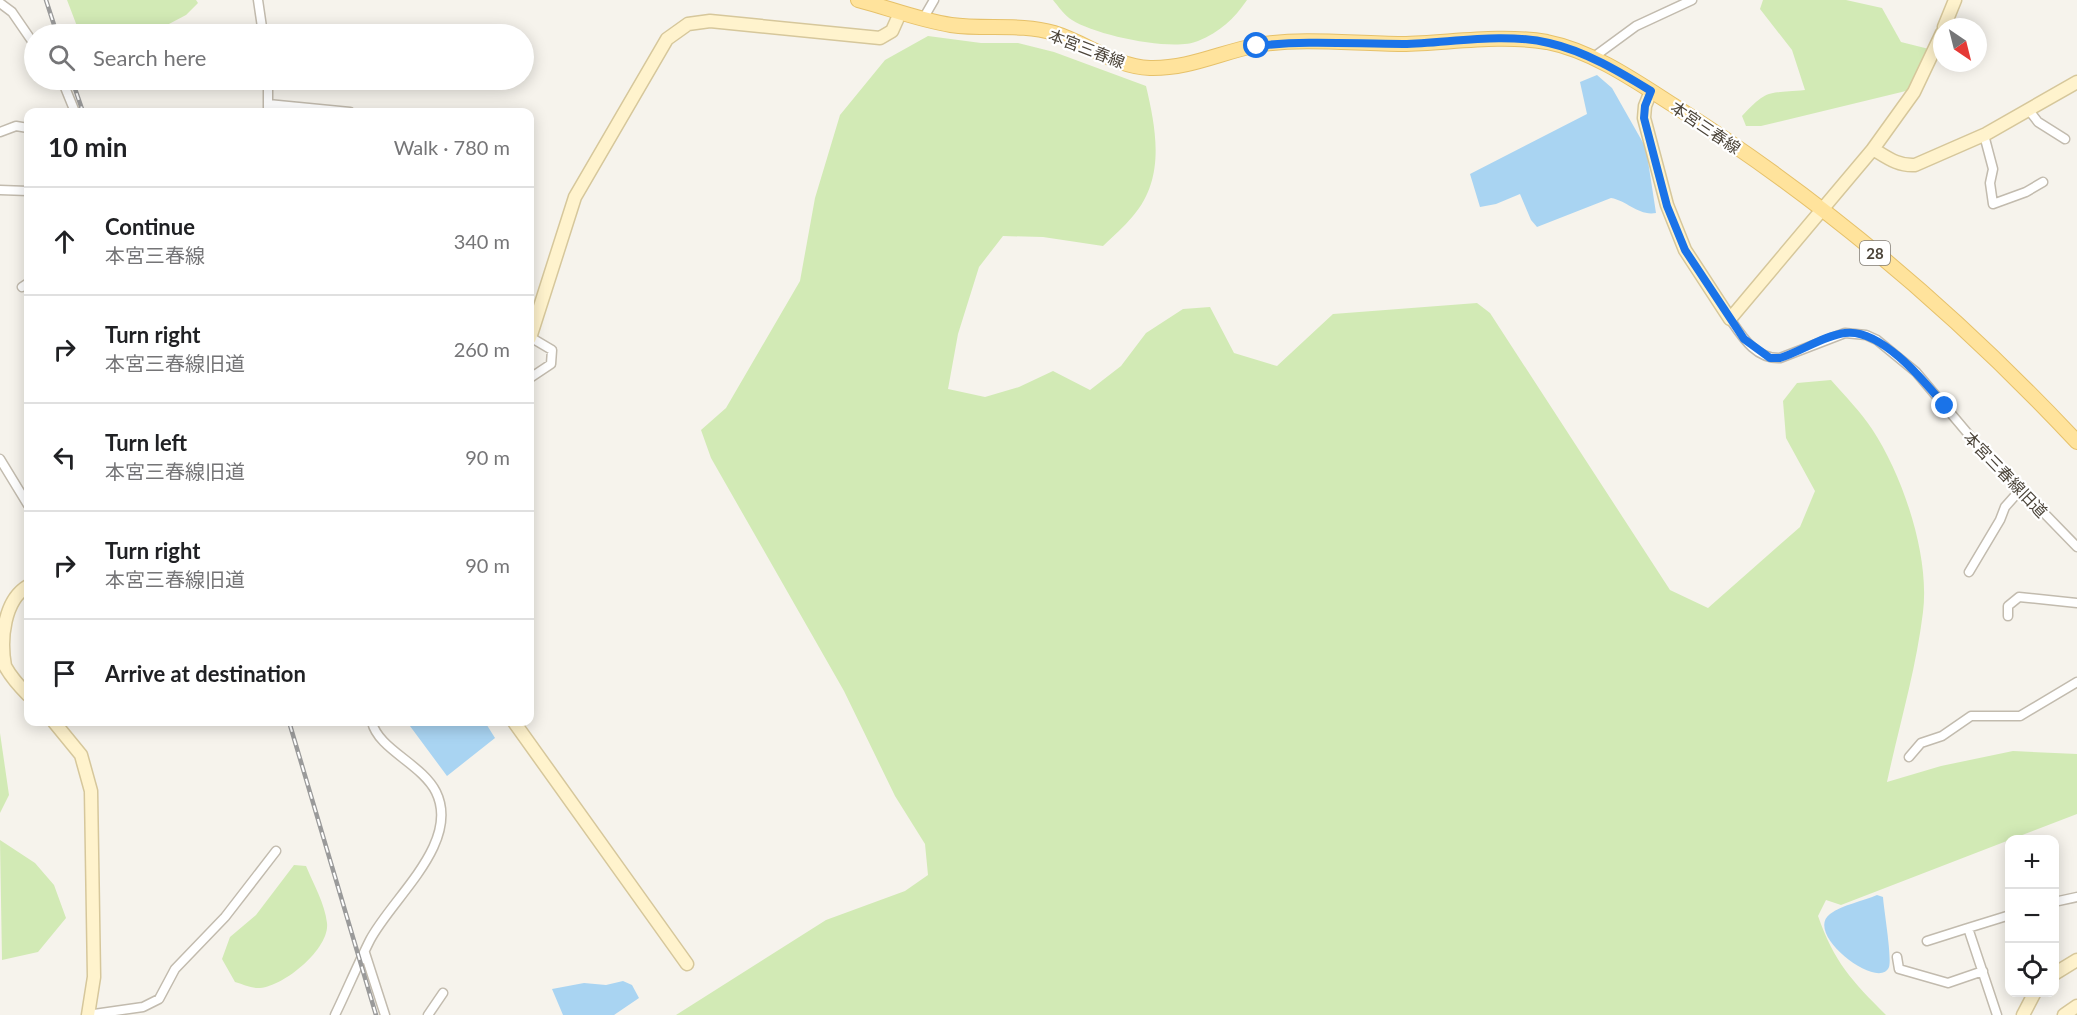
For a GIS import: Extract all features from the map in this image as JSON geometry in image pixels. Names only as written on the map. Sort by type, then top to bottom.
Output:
[{"type":"main road","name":"本宮三春線","points":[[858,0],[923,20],[954,26],[1031,28],[1054,33],[1116,61],[1146,68],[1180,66],[1257,46],[1305,42],[1403,44],[1486,40],[1545,42],[1616,69],[1728,141],[1822,210],[1895,268],[1975,340],[2077,442]]},
{"type":"street","points":[[258,0],[262,24]]},
{"type":"street","points":[[923,20],[934,0]]},
{"type":"street","points":[[1591,59],[1628,31],[1692,0]]},
{"type":"street","points":[[1948,18],[1955,0]]},
{"type":"street","points":[[0,3],[12,12],[24,29]]},
{"type":"street","points":[[534,325],[575,197],[668,39],[688,24],[710,21],[880,38],[892,31],[900,13]]},
{"type":"street","points":[[1730,320],[1873,149],[1914,92],[1933,52]]},
{"type":"street","points":[[1873,149],[1894,162],[1915,165],[1984,135],[2077,82]]},
{"type":"street","points":[[66,90],[73,108]]},
{"type":"street","points":[[268,90],[268,108]]},
{"type":"street","name":"本宮三春線旧道","points":[[1651,91],[1645,106],[1644,118],[1667,206],[1685,250],[1730,320],[1752,348],[1770,358],[1780,358],[1845,333],[1866,334],[1877,340],[1916,372],[1960,427],[2077,547]]},
{"type":"street","points":[[2028,109],[2038,122],[2065,139]]},
{"type":"street","points":[[0,132],[16,126],[24,128]]},
{"type":"street","points":[[1984,135],[1993,169],[1990,183],[1992,204],[2026,192],[2043,182]]},
{"type":"street","points":[[0,190],[24,191]]},
{"type":"street","points":[[534,340],[552,350],[550,364],[534,375]]},
{"type":"street","points":[[0,459],[24,498]]},
{"type":"street","points":[[1969,572],[2000,520],[2005,507],[2021,489]]},
{"type":"street","points":[[24,590],[11,602],[1,625],[0,644],[5,665],[24,690]]},
{"type":"street","points":[[2008,616],[2008,606],[2019,597],[2077,603]]},
{"type":"street","points":[[1909,757],[1921,743],[1942,736],[1971,716],[2020,716],[2077,682]]},
{"type":"street","points":[[57,726],[81,755],[91,791],[94,977],[88,1015],[143,1007],[159,999],[175,969],[225,917],[276,851]]},
{"type":"street","points":[[335,1015],[373,936],[431,852],[442,824],[439,801],[430,783],[379,737],[374,726]]},
{"type":"street","points":[[517,726],[687,964]]},
{"type":"street","points":[[2059,901],[2077,897]]},
{"type":"street","points":[[1927,941],[2005,917]]},
{"type":"street","points":[[1968,928],[1997,1015]]},
{"type":"street","points":[[366,953],[385,1015]]},
{"type":"street","points":[[1897,957],[1899,969],[1948,983],[1983,971]]},
{"type":"street","points":[[2059,972],[2077,960]]},
{"type":"street","points":[[428,1015],[443,993]]},
{"type":"street","points":[[2023,1015],[2034,997]]},
{"type":"street","points":[[2064,1015],[2077,1006]]},
{"type":"green space","points":[[67,0],[196,0],[198,3],[186,15],[169,24],[76,24]]},
{"type":"green space","points":[[1053,0],[1247,0],[1232,19],[1220,29],[1198,41],[1171,44],[1134,40],[1083,26],[1067,16]]},
{"type":"green space","points":[[1763,0],[1846,0],[1882,8],[1901,42],[1929,49],[1910,90],[1761,126],[1746,126],[1742,116],[1764,96],[1776,92],[1805,90],[1792,50],[1760,9]]},
{"type":"green space","points":[[928,36],[981,43],[1018,43],[1054,52],[1146,86],[1153,119],[1156,153],[1150,186],[1130,220],[1103,246],[1043,237],[1003,236],[979,267],[958,334],[948,389],[985,397],[1019,387],[1053,371],[1090,390],[1121,366],[1146,333],[1183,309],[1210,307],[1234,353],[1277,366],[1333,314],[1477,303],[1490,313],[1670,590],[1708,608],[1800,527],[1815,491],[1786,438],[1783,401],[1797,383],[1831,380],[1868,423],[1894,470],[1912,517],[1922,566],[1924,590],[1920,634],[1887,782],[1941,766],[2013,751],[2077,754],[2077,814],[2023,835],[2005,835],[2005,842],[1841,905],[1826,900],[1818,916],[1831,946],[1845,970],[1886,1015],[676,1015],[826,920],[905,891],[928,875],[925,844],[895,796],[844,691],[711,458],[701,430],[726,408],[800,281],[815,198],[840,115],[885,60]]},
{"type":"green space","points":[[0,733],[9,795],[0,813]]},
{"type":"green space","points":[[0,840],[35,863],[54,885],[66,918],[38,952],[2,960]]},
{"type":"green space","points":[[294,865],[306,866],[324,908],[327,923],[321,944],[303,965],[268,986],[249,987],[235,982],[222,959],[230,937],[256,915]]},
{"type":"water","points":[[1597,75],[1612,88],[1646,148],[1656,213],[1638,210],[1611,198],[1537,227],[1531,220],[1520,194],[1496,204],[1480,207],[1470,174],[1587,114],[1580,82]]},
{"type":"water","points":[[410,726],[488,726],[495,738],[447,776]]},
{"type":"water","points":[[1877,895],[1883,897],[1890,962],[1889,967],[1882,973],[1872,972],[1846,957],[1834,946],[1826,934],[1824,923],[1835,911]]},
{"type":"water","points":[[623,981],[632,985],[639,998],[614,1015],[563,1015],[552,989],[584,983],[606,985]]},
{"type":"railway","points":[[46,0],[54,24]]},
{"type":"railway","points":[[75,90],[82,108]]},
{"type":"railway","points":[[290,726],[376,1015]]},
{"type":"route","points":[[1257,46],[1305,42],[1403,44],[1486,40],[1545,42],[1562,46],[1616,69],[1651,91],[1645,106],[1644,118],[1673,223],[1685,250],[1752,348],[1770,358],[1780,358],[1845,333],[1866,334],[1877,340],[1916,372],[1945,406]]}]
